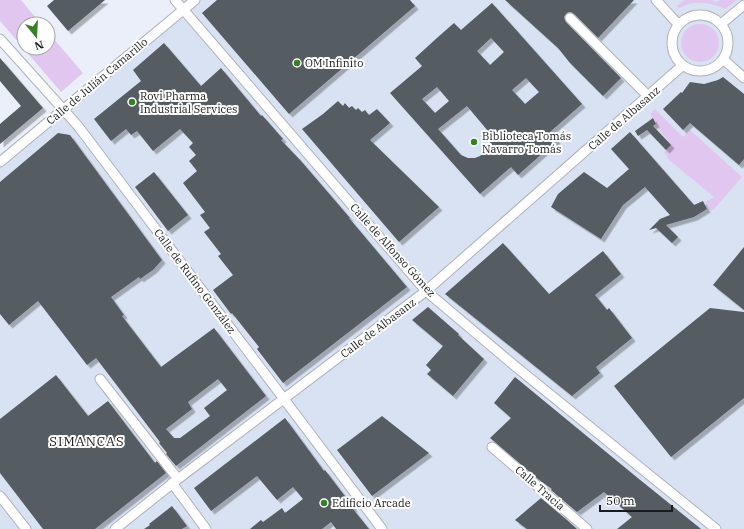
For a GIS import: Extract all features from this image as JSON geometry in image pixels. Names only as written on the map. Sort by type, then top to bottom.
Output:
[{"type":"street","name":"Calle de Alfonso Gómez","points":[[175,0],[426,291],[515,366],[716,529]]},
{"type":"street","name":"Calle de Julián Camarillo","points":[[0,162],[195,0]]},
{"type":"street","points":[[656,0],[678,24]]},
{"type":"street","points":[[721,24],[744,5]]},
{"type":"street","points":[[695,15],[704,15],[714,18],[721,24],[726,32],[728,41],[727,50],[723,59],[717,65],[709,70],[691,70],[683,66],[676,59],[672,50],[672,41],[678,24],[686,18],[695,15]]},
{"type":"street","points":[[570,18],[648,96]]},
{"type":"street","name":"Calle de Rufino González","points":[[0,39],[78,126],[382,529]]},
{"type":"street","points":[[723,59],[744,78]]},
{"type":"street","name":"Calle de Albasanz","points":[[115,529],[175,481],[426,291],[683,66]]},
{"type":"street","points":[[100,379],[175,481],[206,529]]},
{"type":"street","name":"Calle Tracia","points":[[492,447],[587,529]]},
{"type":"street","points":[[0,496],[26,529]]},
{"type":"shaded area","points":[[0,0],[21,0],[34,16],[16,16],[16,40],[0,21]]},
{"type":"shaded area","points":[[175,0],[744,0],[744,529],[0,529],[0,162],[184,10]]},
{"type":"shaded area","points":[[684,0],[711,0],[716,2],[720,0],[737,0],[725,9],[708,3],[690,4],[679,8],[677,6]]},
{"type":"shaded area","points":[[696,24],[704,24],[714,29],[718,36],[718,50],[714,57],[704,62],[696,62],[686,57],[684,54],[681,47],[681,39],[686,29],[689,27]]},
{"type":"shaded area","points":[[56,41],[83,73],[61,92],[30,56],[56,56]]},
{"type":"shaded area","points":[[655,109],[683,137],[690,130],[742,177],[711,211],[705,202],[714,197],[669,160],[664,152],[671,145],[650,114]]},
{"type":"building","points":[[54,0],[105,0],[68,31],[47,6]]},
{"type":"building","name":"OM Infinito","points":[[217,0],[410,0],[415,6],[289,114],[202,13]]},
{"type":"building","points":[[505,0],[634,0],[598,38],[571,12],[568,12],[564,17],[566,22],[621,78],[603,96],[570,63],[558,48]]},
{"type":"building","points":[[492,3],[582,104],[550,132],[557,140],[518,175],[511,167],[480,194],[390,93],[422,66],[415,58],[438,37],[454,23],[461,30]],"holes":[[[491,38],[504,52],[490,65],[477,51]],[[526,78],[539,92],[525,104],[512,90]],[[437,87],[449,101],[435,113],[422,99]],[[467,106],[488,131],[491,137],[490,144],[488,149],[480,156],[468,158],[461,155],[438,129]]]},
{"type":"building","points":[[164,43],[201,86],[221,68],[261,116],[262,115],[283,139],[281,140],[350,218],[407,287],[283,383],[257,349],[259,347],[213,290],[233,275],[218,256],[221,254],[204,232],[210,228],[200,215],[205,212],[183,183],[197,171],[189,161],[196,155],[189,147],[193,143],[180,129],[153,151],[137,131],[131,135],[126,129],[111,141],[94,119],[141,81],[133,70]]},
{"type":"building","points":[[0,58],[43,108],[0,144],[0,124],[21,106],[0,81]]},
{"type":"building","points":[[723,77],[744,94],[744,159],[739,165],[690,123],[683,130],[663,109],[681,92],[682,93],[690,82],[704,84]]},
{"type":"building","points":[[338,101],[343,106],[345,103],[349,108],[352,106],[356,110],[358,108],[362,112],[365,110],[369,115],[377,109],[390,123],[370,140],[439,207],[399,242],[302,129]]},
{"type":"building","points":[[653,118],[656,124],[653,126],[671,145],[666,150],[647,130],[638,136],[635,131]]},
{"type":"building","points":[[630,132],[694,205],[703,201],[707,209],[694,217],[666,225],[678,237],[672,243],[656,228],[649,230],[660,219],[670,215],[645,187],[623,205],[601,239],[551,207],[558,194],[584,172],[607,188],[629,169],[611,149]]},
{"type":"building","points":[[58,133],[70,135],[162,260],[153,270],[140,279],[139,277],[111,297],[124,315],[122,316],[161,367],[214,328],[266,396],[176,466],[166,454],[167,453],[159,443],[160,442],[96,358],[87,365],[38,301],[9,325],[0,314],[0,182]],"holes":[[[218,379],[227,390],[204,408],[210,416],[180,438],[174,438],[166,429],[192,409],[188,402]]]},
{"type":"building","points":[[154,172],[188,215],[168,231],[135,187]]},
{"type":"building","points":[[503,243],[549,294],[603,251],[621,274],[595,295],[607,310],[609,308],[632,338],[596,367],[600,373],[572,396],[445,294]]},
{"type":"building","points":[[744,247],[744,310],[713,285]]},
{"type":"building","points":[[428,307],[459,334],[458,335],[484,359],[453,396],[427,374],[431,370],[426,365],[443,346],[412,320]]},
{"type":"building","points":[[710,308],[744,312],[744,398],[671,457],[614,386]]},
{"type":"building","points":[[56,375],[88,416],[108,401],[155,463],[157,461],[166,473],[95,529],[43,529],[0,473],[0,419]]},
{"type":"building","points":[[515,377],[701,529],[617,529],[632,517],[604,492],[577,512],[551,490],[552,489],[490,438],[511,418],[494,403]]},
{"type":"building","points":[[382,416],[429,453],[372,496],[337,450]]},
{"type":"building","points":[[285,418],[369,529],[336,529],[331,522],[322,529],[250,529],[261,520],[263,522],[282,508],[285,513],[303,499],[293,487],[277,500],[257,476],[211,511],[194,488]]},
{"type":"building","points":[[541,498],[577,529],[527,529],[515,520]]},
{"type":"building","points":[[172,506],[187,526],[182,529],[144,529],[150,525],[149,524]]},
{"type":"place","name":"OM Infinito","points":[[297,63]]},
{"type":"place","name":"Rovi Pharma Industrial Services","points":[[132,102]]},
{"type":"place","name":"Biblioteca Tomás Navarro Tomás","points":[[474,142]]},
{"type":"place","name":"Edificio Arcade","points":[[324,503]]},
{"type":"district","name":"SIMANCAS","points":[[87,441]]}]
